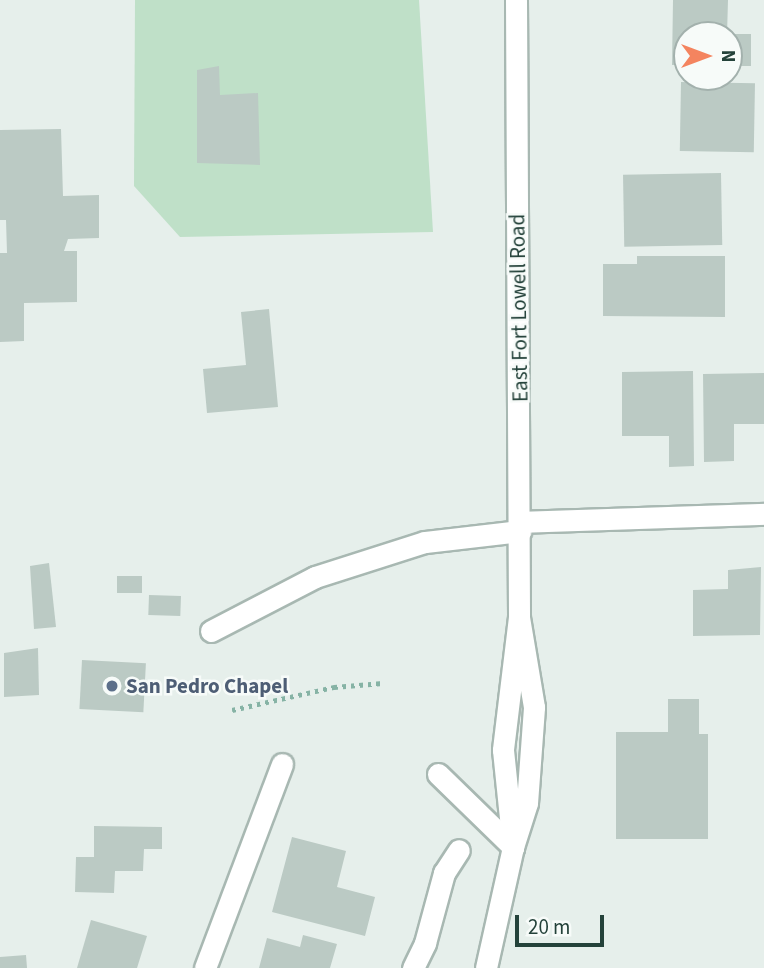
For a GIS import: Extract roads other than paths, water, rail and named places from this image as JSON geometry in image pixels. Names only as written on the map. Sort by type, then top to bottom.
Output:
[{"type":"street","name":"East Fort Lowell Road","points":[[486,968],[513,847],[503,750],[519,617],[516,0]]},
{"type":"street","points":[[211,631],[315,576],[425,542],[520,527],[764,514]]},
{"type":"street","points":[[418,564],[425,542]]},
{"type":"street","points":[[205,968],[282,764]]},
{"type":"street","points":[[438,774],[513,847]]},
{"type":"street","points":[[413,968],[425,943],[444,873],[459,850]]},
{"type":"place","name":"San Pedro Chapel","points":[[112,686]]}]
